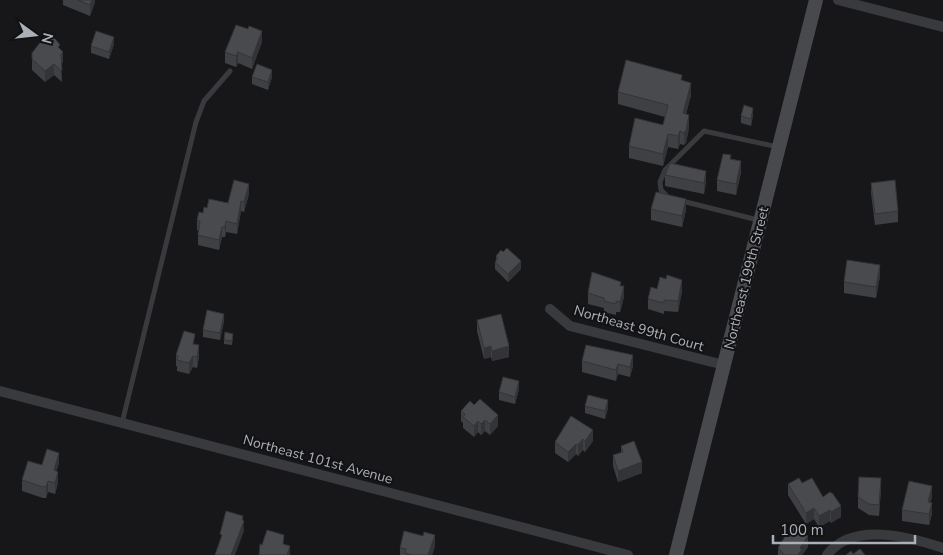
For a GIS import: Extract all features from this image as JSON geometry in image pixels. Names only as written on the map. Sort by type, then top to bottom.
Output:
[{"type":"main road","name":"Northeast 199th Street","points":[[676,555],[816,0]]},
{"type":"street","points":[[838,0],[943,27]]},
{"type":"street","name":"Northeast 99th Court","points":[[550,310],[570,326],[724,365]]},
{"type":"street","name":"Northeast 101st Avenue","points":[[0,391],[628,555]]},
{"type":"street","points":[[827,555],[838,545],[864,535],[893,537],[943,548]]},
{"type":"lane","points":[[122,422],[196,122],[204,100],[217,83],[230,71]]},
{"type":"lane","points":[[760,221],[670,198],[660,190],[660,182],[665,170],[704,131],[779,147]]},
{"type":"building","points":[[78,0],[92,0],[90,5]]},
{"type":"building","points":[[236,25],[248,29],[249,26],[262,31],[252,58],[238,52],[236,56],[225,52]]},
{"type":"building","points":[[96,31],[114,37],[109,52],[91,46]]},
{"type":"building","points":[[48,32],[60,45],[58,47],[63,52],[61,54],[62,71],[54,64],[45,71],[32,59],[32,53]]},
{"type":"building","points":[[626,60],[682,75],[681,80],[691,83],[683,113],[689,115],[686,130],[684,133],[680,131],[678,136],[668,134],[663,154],[629,146],[635,118],[663,125],[668,105],[618,92]]},
{"type":"building","points":[[257,64],[272,70],[268,82],[252,77]]},
{"type":"building","points":[[744,105],[753,108],[751,119],[741,116]]},
{"type":"building","points":[[723,154],[731,155],[730,159],[741,161],[736,184],[717,180]]},
{"type":"building","points":[[670,163],[706,171],[704,183],[665,175]]},
{"type":"building","points":[[234,180],[249,184],[244,202],[241,201],[237,224],[226,221],[225,227],[222,227],[219,240],[198,235],[200,221],[197,220],[199,212],[203,213],[204,207],[207,208],[209,199],[228,203]]},
{"type":"building","points":[[895,180],[898,211],[875,214],[871,183]]},
{"type":"building","points":[[656,192],[686,199],[682,216],[651,209]]},
{"type":"building","points":[[507,248],[521,261],[508,274],[495,262],[498,258],[496,256],[501,250],[503,252]]},
{"type":"building","points":[[847,260],[880,265],[876,287],[844,282]]},
{"type":"building","points":[[592,272],[621,282],[620,286],[624,286],[620,302],[616,301],[616,304],[604,301],[604,298],[588,293]]},
{"type":"building","points":[[667,275],[682,280],[678,301],[664,300],[664,303],[648,299],[651,287],[657,289],[660,277],[666,279]]},
{"type":"building","points":[[207,310],[224,314],[220,333],[203,330]]},
{"type":"building","points":[[501,314],[509,346],[492,351],[491,346],[484,348],[477,320]]},
{"type":"building","points":[[184,331],[195,334],[193,344],[199,345],[197,357],[193,356],[189,363],[177,360],[178,356],[176,355]]},
{"type":"building","points":[[225,332],[233,334],[232,341],[224,340]]},
{"type":"building","points":[[586,345],[633,355],[630,367],[618,364],[616,370],[582,361]]},
{"type":"building","points":[[503,377],[519,381],[515,397],[499,392]]},
{"type":"building","points":[[588,395],[608,400],[605,411],[585,406]]},
{"type":"building","points":[[480,399],[498,415],[490,424],[485,420],[481,424],[478,421],[474,426],[463,417],[465,414],[461,411],[470,401],[474,405]]},
{"type":"building","points":[[571,416],[593,430],[585,441],[583,439],[568,452],[555,442]]},
{"type":"building","points":[[634,441],[642,462],[618,471],[613,455],[623,452],[621,446]]},
{"type":"building","points":[[47,449],[59,453],[54,470],[58,472],[55,483],[48,481],[46,487],[43,487],[22,480],[28,461],[42,465]]},
{"type":"building","points":[[859,477],[881,478],[879,505],[869,504],[858,497]]},
{"type":"building","points":[[799,478],[802,483],[812,478],[823,497],[830,492],[841,506],[819,516],[814,508],[806,513],[788,484]]},
{"type":"building","points":[[909,481],[932,486],[928,502],[932,503],[929,514],[902,510]]},
{"type":"building","points":[[226,511],[243,516],[242,520],[244,521],[231,555],[215,555],[222,535],[220,534]]},
{"type":"building","points":[[792,525],[808,536],[798,555],[785,555],[778,548]]},
{"type":"building","points":[[267,530],[284,535],[283,544],[290,546],[287,555],[259,555],[260,544],[262,545]]},
{"type":"building","points":[[404,531],[423,536],[424,532],[435,535],[428,555],[412,555],[405,553],[406,549],[400,548]]},
{"type":"building","points":[[860,549],[865,555],[846,555],[851,551],[853,554]]}]
